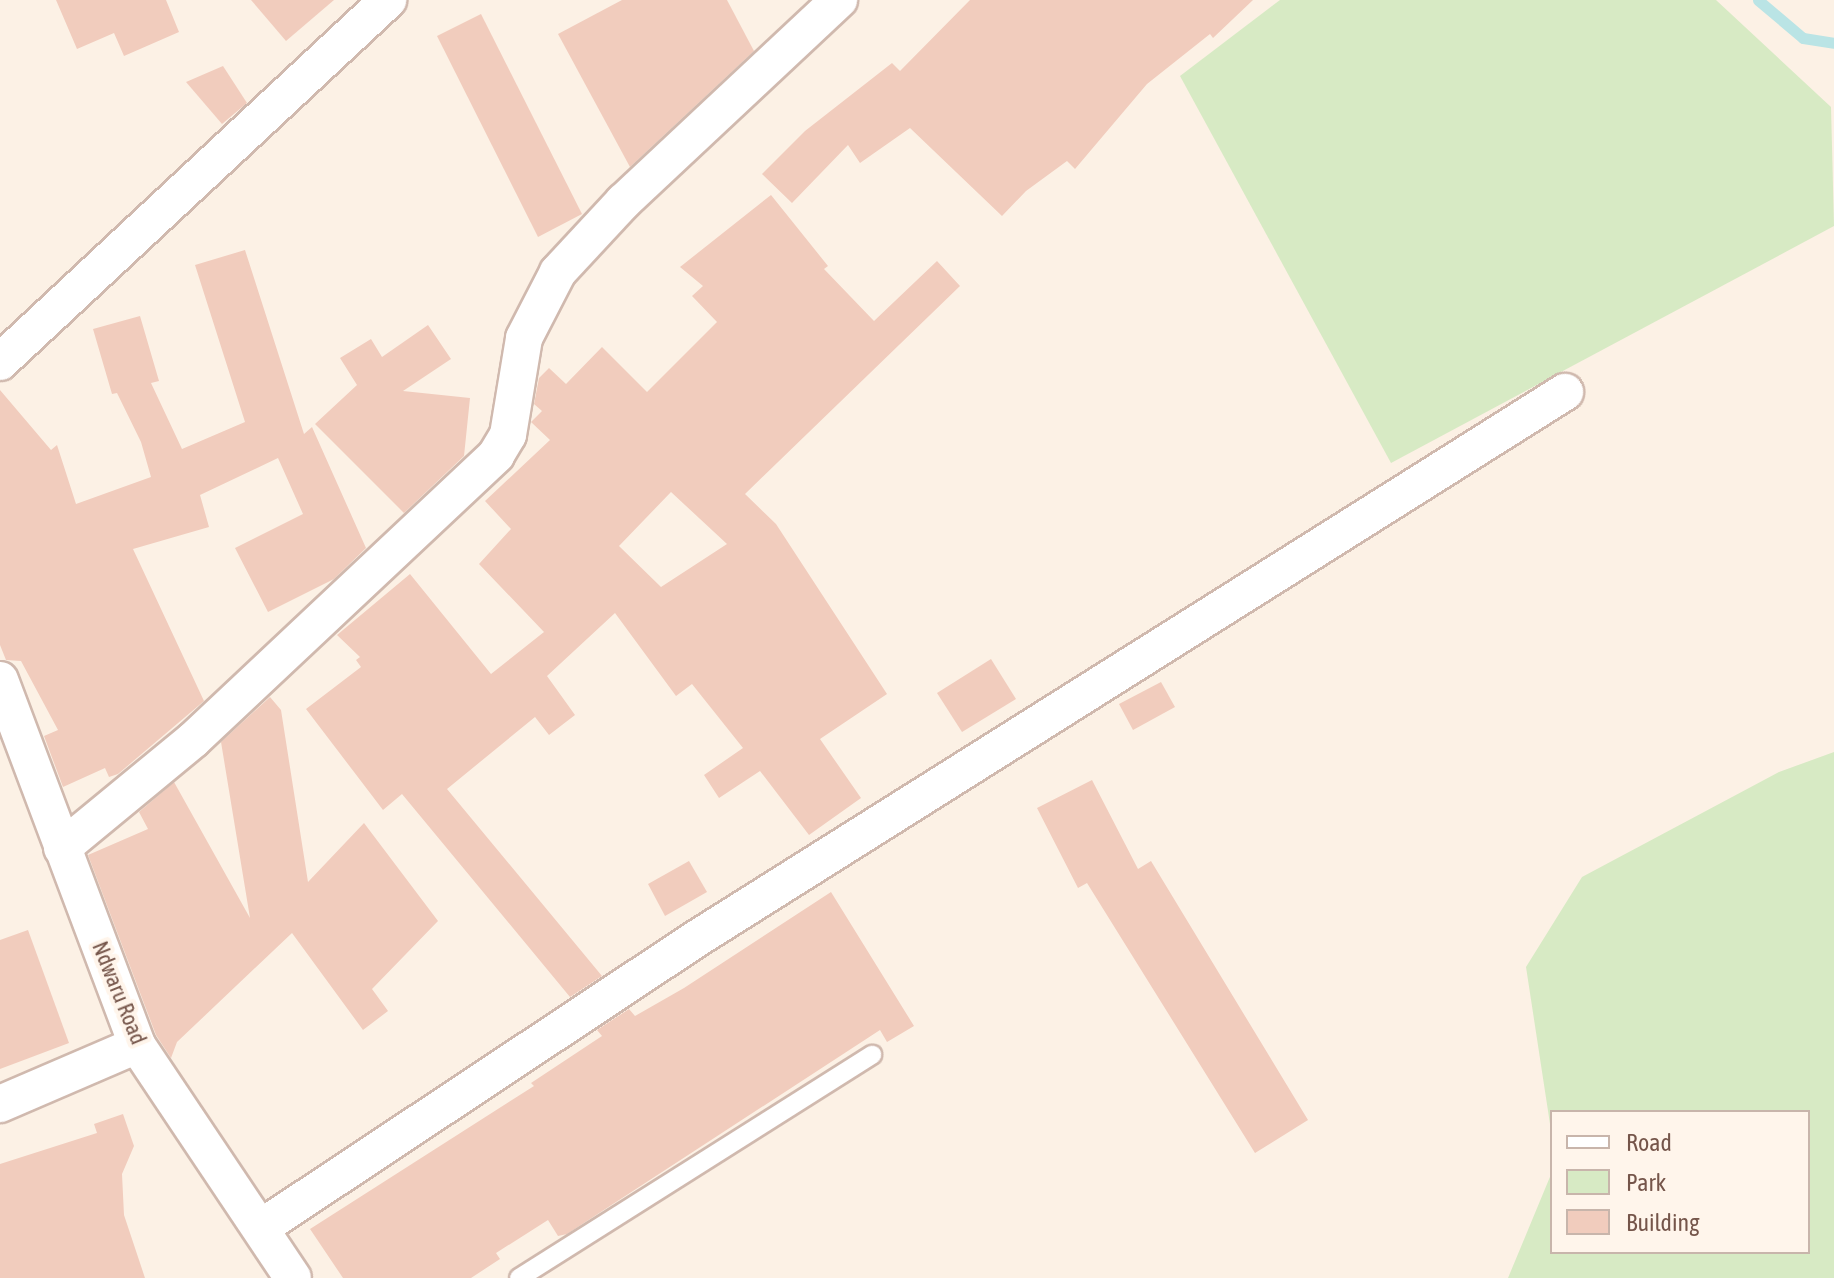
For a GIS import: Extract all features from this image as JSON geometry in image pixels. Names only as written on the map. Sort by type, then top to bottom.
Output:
[{"type":"street","points":[[0,362],[388,0]]},
{"type":"street","points":[[62,848],[193,740],[496,455],[508,435],[524,338],[558,272],[623,202],[839,0]]},
{"type":"street","points":[[262,1227],[696,939],[1565,392]]},
{"type":"street","name":"Ndwaru Road","points":[[0,680],[137,1045],[262,1227],[293,1278]]},
{"type":"street","points":[[0,1104],[137,1045]]},
{"type":"lane","points":[[519,1278],[872,1055]]},
{"type":"green space","points":[[1280,0],[1716,0],[1831,107],[1834,226],[1391,463],[1180,76]]},
{"type":"green space","points":[[1834,752],[1834,1278],[1508,1278],[1550,1177],[1550,1254],[1810,1254],[1810,1110],[1550,1110],[1550,1124],[1526,967],[1582,877],[1779,772]]},
{"type":"building","points":[[56,0],[166,0],[179,32],[124,56],[114,33],[77,49]]},
{"type":"building","points":[[251,0],[334,0],[286,41]]},
{"type":"building","points":[[622,0],[727,0],[754,51],[630,167],[558,34]]},
{"type":"building","points":[[970,0],[1253,0],[1213,38],[1210,34],[1147,84],[1075,169],[1067,161],[1026,191],[1002,216],[910,128],[860,163],[848,145],[792,203],[762,174],[805,131],[892,63],[900,71]]},
{"type":"building","points":[[481,14],[582,214],[538,237],[437,36]]},
{"type":"building","points":[[223,66],[247,103],[222,124],[186,82]]},
{"type":"building","points":[[771,195],[828,266],[824,269],[874,321],[937,261],[960,286],[745,494],[776,524],[887,694],[820,739],[861,798],[809,835],[760,771],[719,798],[704,775],[743,748],[692,684],[676,696],[615,613],[547,676],[575,715],[549,735],[535,717],[447,789],[602,976],[570,997],[402,794],[383,810],[306,709],[361,667],[356,660],[360,657],[337,635],[410,574],[491,674],[544,632],[479,564],[511,529],[485,501],[550,440],[531,422],[542,411],[534,404],[539,378],[549,368],[566,384],[602,347],[647,392],[717,322],[692,296],[703,286],[680,267]],"holes":[[[671,492],[727,544],[661,587],[619,546]]]},
{"type":"building","points":[[245,250],[304,434],[312,427],[366,548],[334,579],[268,612],[235,548],[303,514],[278,458],[200,495],[209,527],[133,549],[204,701],[118,774],[109,777],[105,768],[63,787],[44,736],[58,730],[21,661],[6,660],[0,645],[0,390],[51,450],[57,445],[76,504],[151,477],[141,442],[117,393],[112,394],[93,329],[140,316],[159,381],[151,383],[182,449],[245,422],[195,265]]},
{"type":"building","points":[[428,325],[451,359],[403,391],[470,398],[464,456],[404,513],[315,424],[357,385],[340,358],[371,339],[382,357]]},
{"type":"building","points":[[991,659],[1016,699],[962,732],[937,693]]},
{"type":"building","points":[[1161,682],[1175,707],[1133,730],[1119,704]]},
{"type":"building","points":[[270,697],[281,710],[308,882],[364,823],[438,921],[372,989],[388,1011],[363,1030],[292,933],[177,1042],[171,1058],[156,1035],[88,855],[148,829],[139,812],[174,782],[250,918],[221,742]]},
{"type":"building","points":[[1092,780],[1138,869],[1151,861],[1308,1120],[1255,1153],[1087,883],[1078,888],[1037,808]]},
{"type":"building","points":[[689,861],[707,892],[665,916],[648,884]]},
{"type":"building","points":[[831,892],[914,1026],[887,1042],[880,1030],[567,1234],[558,1236],[548,1220],[496,1253],[500,1259],[471,1278],[343,1278],[310,1229],[534,1086],[531,1083],[602,1036],[597,1030],[629,1009],[635,1016],[684,988]]},
{"type":"building","points":[[28,930],[69,1043],[0,1069],[0,940]]},
{"type":"building","points":[[123,1114],[134,1146],[122,1174],[124,1215],[145,1278],[0,1278],[0,1164],[97,1133],[94,1124]]},
{"type":"waterway","points":[[1758,0],[1803,38],[1834,43]]}]
